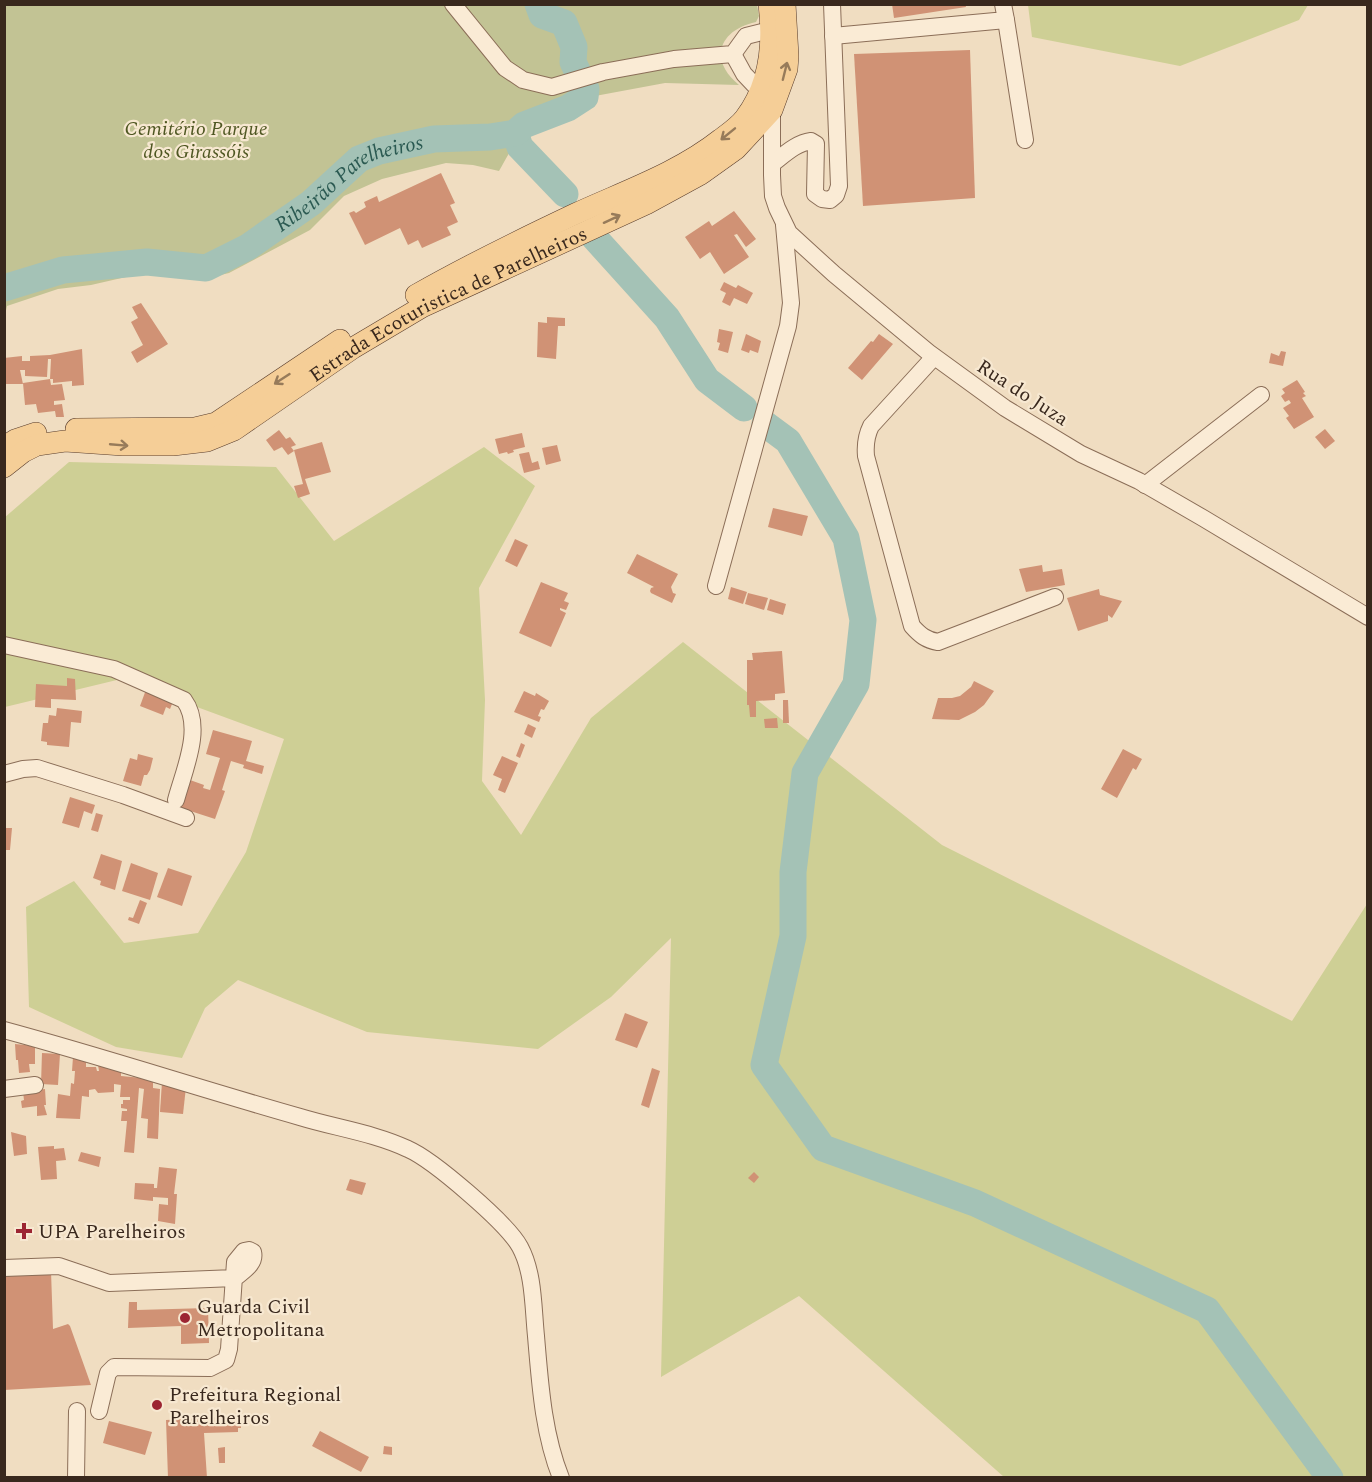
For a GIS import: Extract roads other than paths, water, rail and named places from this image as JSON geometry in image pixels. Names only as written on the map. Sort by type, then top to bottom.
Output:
[{"type":"main road","name":"Estrada Ecoturistica de Parelheiros","points":[[4,467],[23,452],[37,445],[65,441],[173,446],[207,441],[234,430],[353,348],[422,307],[646,204],[701,174],[736,149],[772,110],[787,69],[779,30],[769,4]]},
{"type":"main road","name":"Estrada Ecoturistica de Parelheiros","points":[[4,447],[15,440],[50,429],[195,428],[216,423],[379,316],[427,289],[574,215],[696,158],[743,121],[753,106],[767,71],[785,4]]},
{"type":"main road","points":[[760,91],[772,110]]},
{"type":"street","points":[[453,4],[505,68],[523,80],[552,87],[603,72],[674,59],[733,54],[746,36],[779,30]]},
{"type":"street","points":[[772,164],[793,147],[804,141],[811,141],[816,144],[817,153],[815,194],[822,199],[830,200],[836,195],[839,186],[832,4]]},
{"type":"street","points":[[833,36],[1004,12],[1025,140]]},
{"type":"street","points":[[733,54],[744,74],[760,91]]},
{"type":"street","name":"Rua do Juza","points":[[772,110],[773,196],[784,225],[816,259],[934,357],[997,403],[1048,435],[1203,518],[1368,617]]},
{"type":"street","points":[[717,586],[788,326],[791,303],[784,225]]},
{"type":"street","points":[[934,357],[871,426],[866,435],[865,447],[912,626],[920,635],[930,641],[938,642],[1055,597]]},
{"type":"street","points":[[1145,485],[1261,395]]},
{"type":"street","points":[[4,645],[114,669],[184,700],[191,709],[194,733],[176,800]]},
{"type":"street","points":[[4,774],[37,768],[186,818]]},
{"type":"street","points":[[4,1030],[386,1140],[426,1159],[492,1216],[520,1246],[529,1277],[547,1430],[561,1478]]},
{"type":"street","points":[[4,1089],[35,1085]]},
{"type":"street","points":[[4,1268],[59,1266],[109,1283],[235,1278],[226,1360],[210,1368],[114,1367],[108,1373],[99,1411]]},
{"type":"street","points":[[76,1478],[77,1411]]},
{"type":"waterway","name":"Ribeirão Parelheiros","points":[[4,288],[63,270],[147,262],[206,268],[248,247],[311,203],[359,159],[379,151],[434,139],[490,137],[515,133],[524,125],[568,108],[585,97],[586,89],[573,62],[574,47],[564,23],[542,15],[538,4]]},
{"type":"waterway","points":[[515,133],[520,147],[565,194]]},
{"type":"waterway","points":[[593,236],[667,318],[707,380],[744,408]]},
{"type":"waterway","points":[[765,424],[788,441],[846,538],[863,620],[856,684],[805,773],[793,872],[793,936],[764,1065],[823,1148],[975,1203],[1207,1310],[1330,1478]]},
{"type":"place","name":"UPA Parelheiros","points":[[24,1231]]},
{"type":"place","name":"Guarda Civil Metropolitana","points":[[185,1318]]},
{"type":"place","name":"Prefeitura Regional Parelheiros","points":[[157,1405]]},
{"type":"park label","name":"Cemitério Parque dos Girassóis","points":[[196,140]]}]
